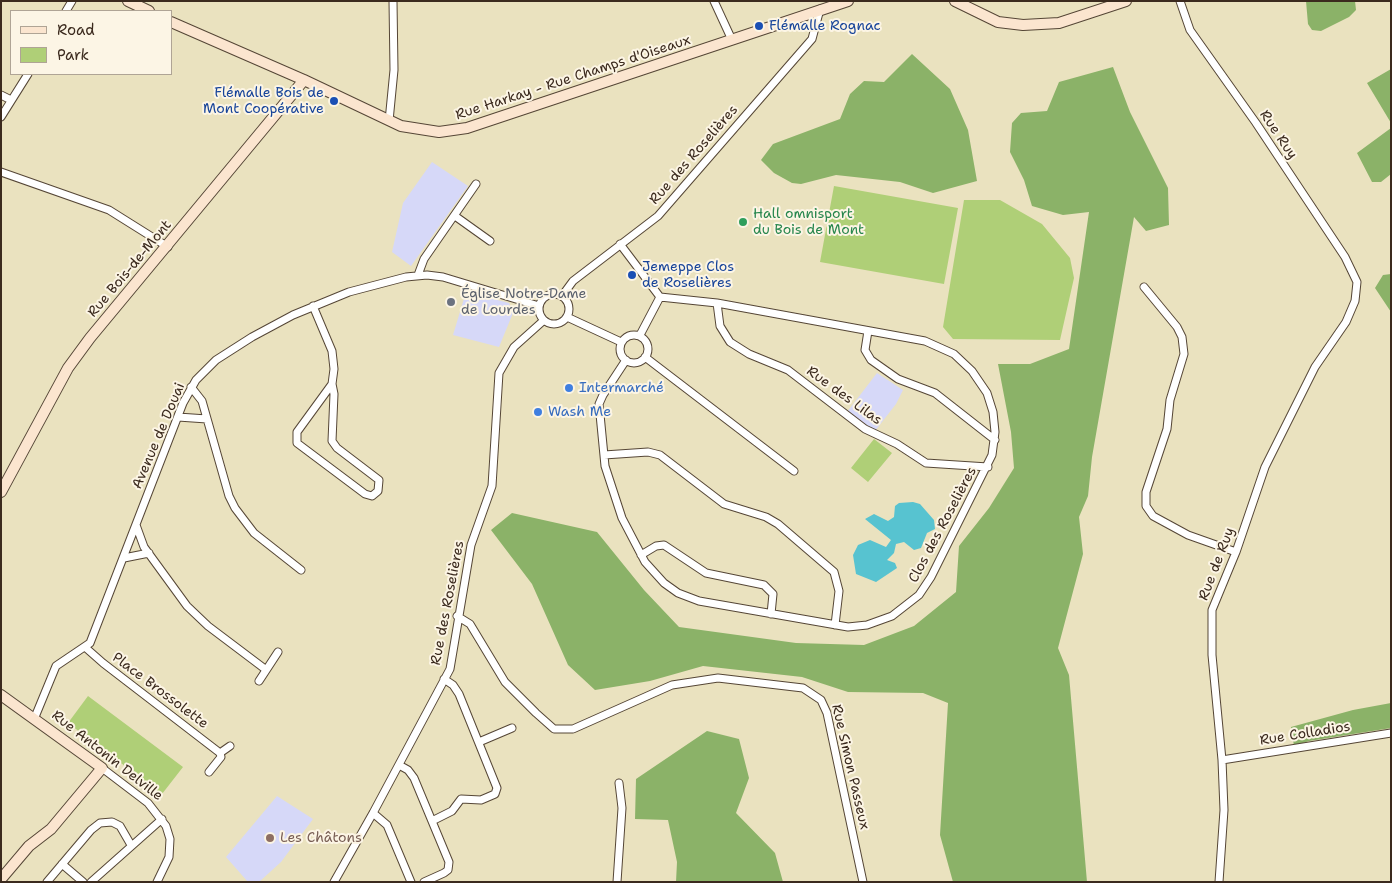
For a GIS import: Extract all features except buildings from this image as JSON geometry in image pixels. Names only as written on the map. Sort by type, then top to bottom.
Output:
[{"type":"street","points":[[128,1],[147,10]]},
{"type":"street","points":[[389,121],[394,70],[393,1]]},
{"type":"street","points":[[714,1],[732,40]]},
{"type":"street","name":"Rue Harkay - Rue Champs d'Oiseaux","points":[[172,22],[304,80],[389,121],[421,131],[458,130],[848,1]]},
{"type":"street","points":[[957,2],[1006,24],[1059,23],[1126,1]]},
{"type":"street","name":"Rue Ruy","points":[[1180,1],[1190,30],[1345,258],[1357,282]]},
{"type":"street","name":"Rue des Roselières","points":[[562,296],[573,281],[658,216],[812,39],[820,9]]},
{"type":"street","points":[[1,117],[27,75]]},
{"type":"street","name":"Rue Bois-de-Mont","points":[[1,492],[68,368],[90,338],[168,247],[304,80]]},
{"type":"street","points":[[1,96],[11,100]]},
{"type":"street","points":[[1,172],[109,210],[168,247]]},
{"type":"street","points":[[418,275],[424,259],[476,184]]},
{"type":"street","points":[[455,216],[490,241]]},
{"type":"street","points":[[620,244],[660,297],[640,336]]},
{"type":"street","name":"Avenue de Douai","points":[[86,648],[94,636],[178,416],[191,387],[203,372],[232,349],[272,326],[314,306],[363,288],[418,275],[443,277],[539,306]]},
{"type":"street","name":"Rue de Ruy","points":[[1219,882],[1224,810],[1222,760],[1212,655],[1212,610],[1236,552],[1265,467],[1315,366],[1346,322],[1355,301],[1357,282]]},
{"type":"street","points":[[1144,287],[1177,327],[1182,337],[1184,354],[1170,400],[1167,429],[1146,492],[1146,506],[1153,516],[1188,536],[1236,552]]},
{"type":"street","points":[[552,294],[562,296],[567,301],[570,309],[567,317],[563,322],[556,325],[543,320],[539,314],[539,306],[544,298],[552,294]]},
{"type":"street","name":"Clos des Roselières","points":[[626,360],[600,400],[604,456],[618,508],[641,555],[659,578],[685,596],[699,601],[835,626],[858,626],[883,620],[900,612],[919,595],[931,577],[988,467],[995,440],[993,412],[987,393],[964,362],[931,343],[717,303],[660,297]]},
{"type":"street","name":"Rue des Lilas","points":[[717,303],[720,326],[730,342],[749,354],[788,370],[865,429],[891,441],[926,463],[988,467]]},
{"type":"street","points":[[314,306],[332,351],[334,369],[332,384],[334,394],[332,441],[337,448],[379,480],[378,491],[372,496],[364,494],[297,443],[296,435],[299,429],[332,384]]},
{"type":"street","points":[[567,317],[621,342]]},
{"type":"street","name":"Rue des Roselières","points":[[334,882],[374,813],[452,664],[457,616],[471,545],[492,486],[500,373],[514,347],[543,320]]},
{"type":"street","points":[[868,331],[865,347],[868,358],[892,376],[935,393],[995,440]]},
{"type":"street","points":[[631,334],[640,336],[648,345],[646,357],[634,363],[626,360],[620,350],[621,342],[631,334]]},
{"type":"street","points":[[646,357],[794,471]]},
{"type":"street","points":[[191,387],[202,401],[229,496],[239,515],[254,533],[301,570]]},
{"type":"street","points":[[178,416],[207,419]]},
{"type":"street","points":[[604,456],[642,452],[660,455],[724,504],[766,517],[778,524],[834,572],[840,591],[835,626]]},
{"type":"street","points":[[136,525],[142,542],[149,553],[194,613],[265,668]]},
{"type":"street","points":[[641,555],[656,546],[664,546],[706,573],[764,585],[770,590],[773,597],[770,614]]},
{"type":"street","points":[[124,558],[149,553]]},
{"type":"street","name":"Rue Simon Passeux","points":[[457,616],[470,624],[505,682],[554,729],[573,729],[672,685],[718,678],[803,688],[821,700],[827,712],[863,882]]},
{"type":"street","points":[[35,718],[56,666],[86,648]]},
{"type":"street","name":"Place Brossolette","points":[[86,648],[220,753]]},
{"type":"street","points":[[259,680],[265,668],[278,652]]},
{"type":"street","points":[[432,821],[452,811],[460,799],[481,800],[497,791],[496,784],[459,694],[453,685],[444,680]]},
{"type":"street","name":"Rue Antonin Delville","points":[[1,695],[35,718],[148,803],[162,819],[170,839],[170,850],[164,869],[157,882]]},
{"type":"street","points":[[479,742],[512,728]]},
{"type":"street","name":"Rue Colladios","points":[[1222,760],[1391,733]]},
{"type":"street","points":[[210,772],[220,757],[220,753],[230,746]]},
{"type":"street","points":[[399,765],[408,770],[414,778],[449,866],[444,873],[424,882]]},
{"type":"street","points":[[1,878],[29,846],[50,829],[102,768]]},
{"type":"street","points":[[617,882],[622,808],[619,783]]},
{"type":"street","points":[[374,813],[387,826],[410,882]]},
{"type":"street","points":[[91,882],[162,819]]},
{"type":"street","points":[[47,882],[94,826],[104,821],[120,826],[132,845]]},
{"type":"street","points":[[62,864],[83,882]]},
{"type":"shaded area","points":[[432,162],[468,186],[411,266],[392,252],[403,203]]},
{"type":"shaded area","points":[[466,292],[509,303],[513,313],[499,347],[453,335]]},
{"type":"shaded area","points":[[877,373],[903,390],[896,404],[875,431],[847,412]]},
{"type":"shaded area","name":"Les Châtons","points":[[277,796],[313,819],[281,862],[259,882],[248,882],[226,857]]},
{"type":"green space","points":[[1306,1],[1355,1],[1356,10],[1349,17],[1321,31],[1312,30],[1308,24]]},
{"type":"green space","points":[[912,54],[950,89],[968,130],[977,181],[933,193],[900,182],[836,175],[801,184],[792,183],[774,173],[761,160],[773,144],[840,119],[850,94],[864,81],[884,82]]},
{"type":"green space","points":[[1113,67],[1130,112],[1168,188],[1169,225],[1146,231],[1134,217],[1092,457],[1088,496],[1079,517],[1083,554],[1058,648],[1069,675],[1087,882],[953,882],[940,835],[948,703],[923,693],[848,692],[802,677],[703,666],[650,681],[595,690],[568,665],[532,584],[491,530],[512,513],[597,532],[644,590],[679,627],[796,643],[864,645],[914,626],[956,592],[959,546],[989,508],[1014,468],[1011,432],[998,364],[1030,364],[1069,349],[1089,212],[1063,215],[1032,206],[1024,180],[1010,152],[1012,123],[1021,113],[1047,111],[1059,82]]},
{"type":"green space","points":[[1391,69],[1391,123],[1367,83]]},
{"type":"green space","points":[[1391,128],[1391,174],[1381,182],[1372,182],[1357,153]]},
{"type":"green space","points":[[834,186],[958,208],[944,284],[820,262]]},
{"type":"green space","points":[[964,200],[1000,200],[1042,224],[1070,258],[1074,278],[1060,340],[953,339],[943,327]]},
{"type":"green space","points":[[1391,274],[1391,312],[1375,288],[1383,275]]},
{"type":"green space","points":[[874,439],[892,453],[868,482],[851,468]]},
{"type":"green space","points":[[88,696],[183,767],[162,794],[68,723]]},
{"type":"green space","points":[[1391,703],[1391,728],[1309,741],[1294,746],[1291,727],[1353,710]]},
{"type":"green space","points":[[707,731],[739,739],[749,778],[736,813],[775,853],[783,882],[676,882],[677,862],[668,820],[635,819],[636,779]]},
{"type":"water","points":[[913,502],[920,504],[934,520],[935,529],[927,533],[921,548],[914,550],[904,542],[896,544],[894,553],[887,560],[895,563],[897,568],[876,582],[856,574],[853,555],[858,545],[870,540],[886,547],[891,540],[865,519],[874,514],[888,521],[894,517],[895,506],[899,503]]},
{"type":"place","name":"Flémalle Rognac","points":[[759,26]]},
{"type":"place","name":"Flémalle Bois de Mont Coopérative","points":[[334,101]]},
{"type":"place","name":"Hall omnisport du Bois de Mont","points":[[743,222]]},
{"type":"place","name":"Jemeppe Clos de Roselières","points":[[632,275]]},
{"type":"place","name":"Église Notre-Dame de Lourdes","points":[[451,302]]},
{"type":"place","name":"Intermarché","points":[[569,388]]},
{"type":"place","name":"Wash Me","points":[[538,412]]},
{"type":"place","name":"Les Châtons","points":[[270,838]]}]
